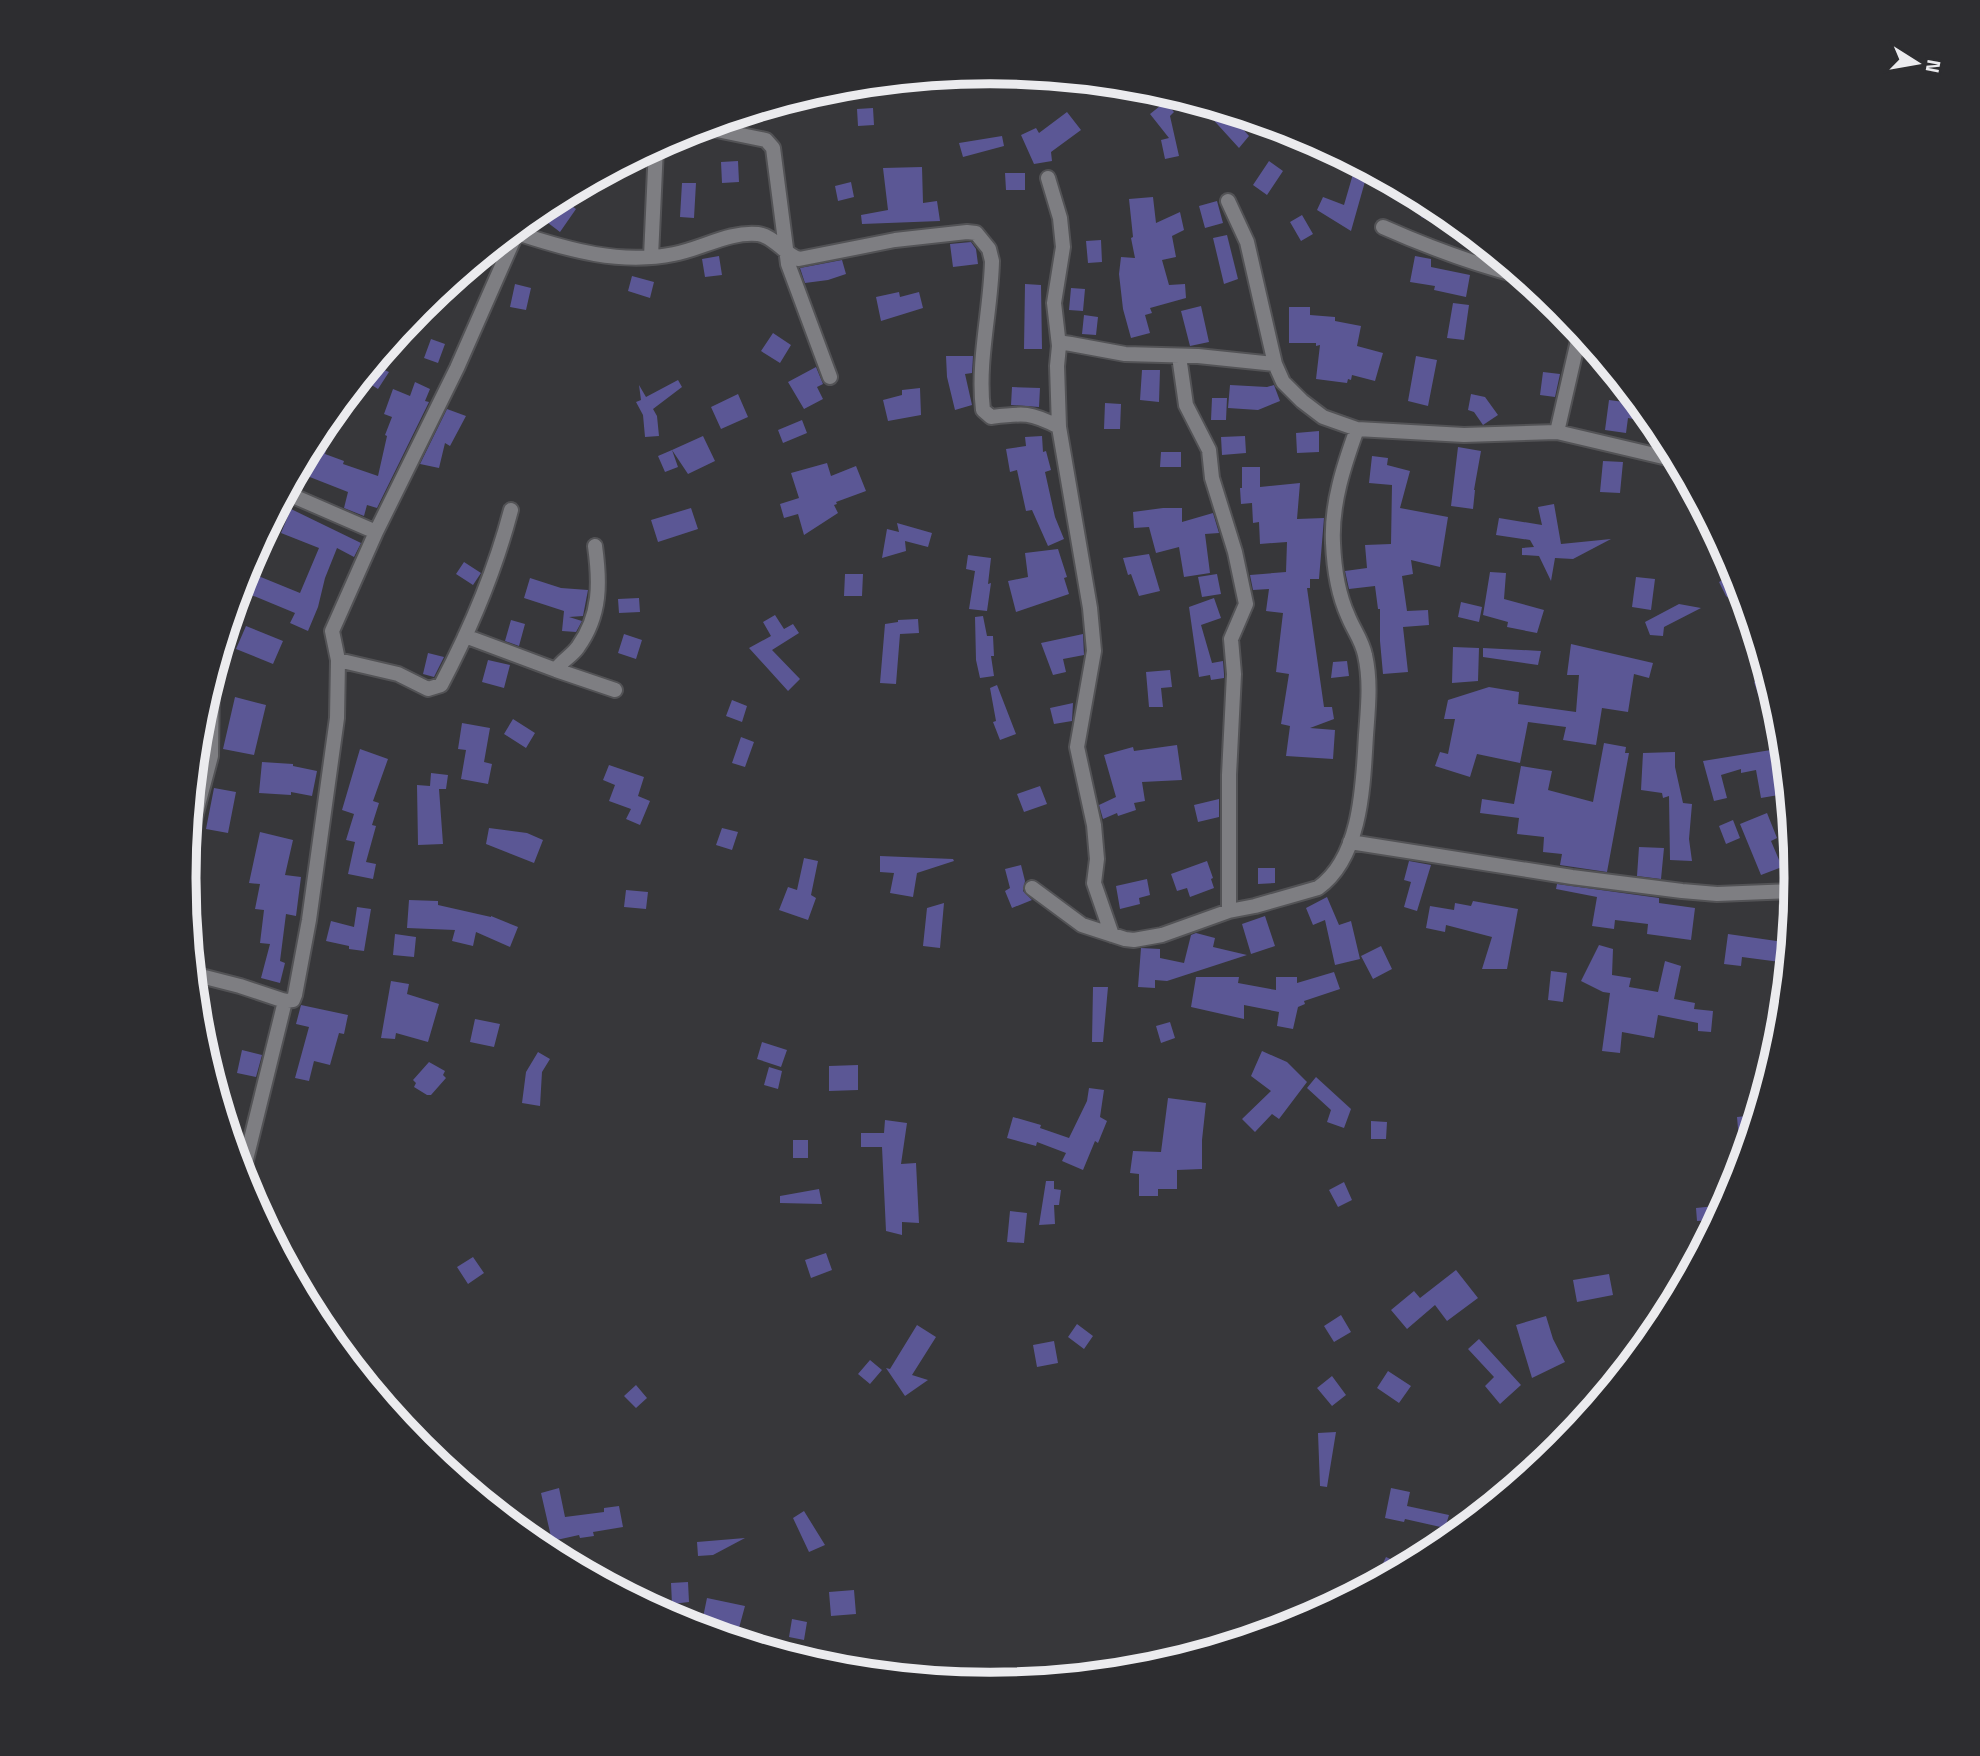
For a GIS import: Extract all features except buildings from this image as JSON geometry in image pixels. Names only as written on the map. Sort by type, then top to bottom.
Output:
[{"type":"street","points":[[723,130],[770,142],[773,148],[788,264],[830,377]]},
{"type":"street","points":[[651,257],[655,158]]},
{"type":"street","points":[[1048,178],[1063,247],[1054,303],[1059,346],[1059,427],[1090,608],[1094,651],[1077,747],[1094,825],[1097,859],[1094,883],[1112,935]]},
{"type":"street","points":[[1228,201],[1247,242],[1275,364],[1283,382],[1323,417],[1357,429],[1464,435],[1557,432],[1663,457]]},
{"type":"street","points":[[1382,227],[1427,246],[1502,271]]},
{"type":"street","points":[[529,232],[603,257],[675,254],[734,237],[757,234],[793,257],[805,258],[895,240],[975,233],[989,249],[992,261],[982,361],[983,410],[991,417],[1016,413],[1031,414],[1059,427]]},
{"type":"street","points":[[202,976],[285,1002],[293,1000],[309,920],[337,718],[338,660],[332,631],[376,532],[457,368],[512,244]]},
{"type":"street","points":[[1059,346],[1063,343],[1125,354],[1275,364]]},
{"type":"street","points":[[1557,432],[1577,344]]},
{"type":"street","points":[[1179,356],[1186,405],[1209,450],[1212,478],[1235,552],[1245,604],[1231,639],[1234,674],[1229,775],[1229,911]]},
{"type":"street","points":[[1032,888],[1082,925],[1125,939],[1145,939],[1229,911],[1318,888],[1327,882],[1338,867],[1350,842],[1360,807],[1369,688],[1365,654],[1348,617],[1338,584],[1333,545],[1333,522],[1341,479],[1357,429]]},
{"type":"street","points":[[294,496],[376,532]]},
{"type":"street","points":[[338,660],[398,674],[428,689],[441,685],[466,636],[500,551],[510,510]]},
{"type":"street","points":[[555,670],[576,650],[584,638],[598,601],[600,580],[596,546]]},
{"type":"street","points":[[466,636],[615,690]]},
{"type":"street","points":[[201,793],[211,756],[211,721]]},
{"type":"street","points":[[1350,842],[1572,877],[1682,891],[1753,894],[1783,892]]},
{"type":"street","points":[[247,1157],[285,1002]]}]
